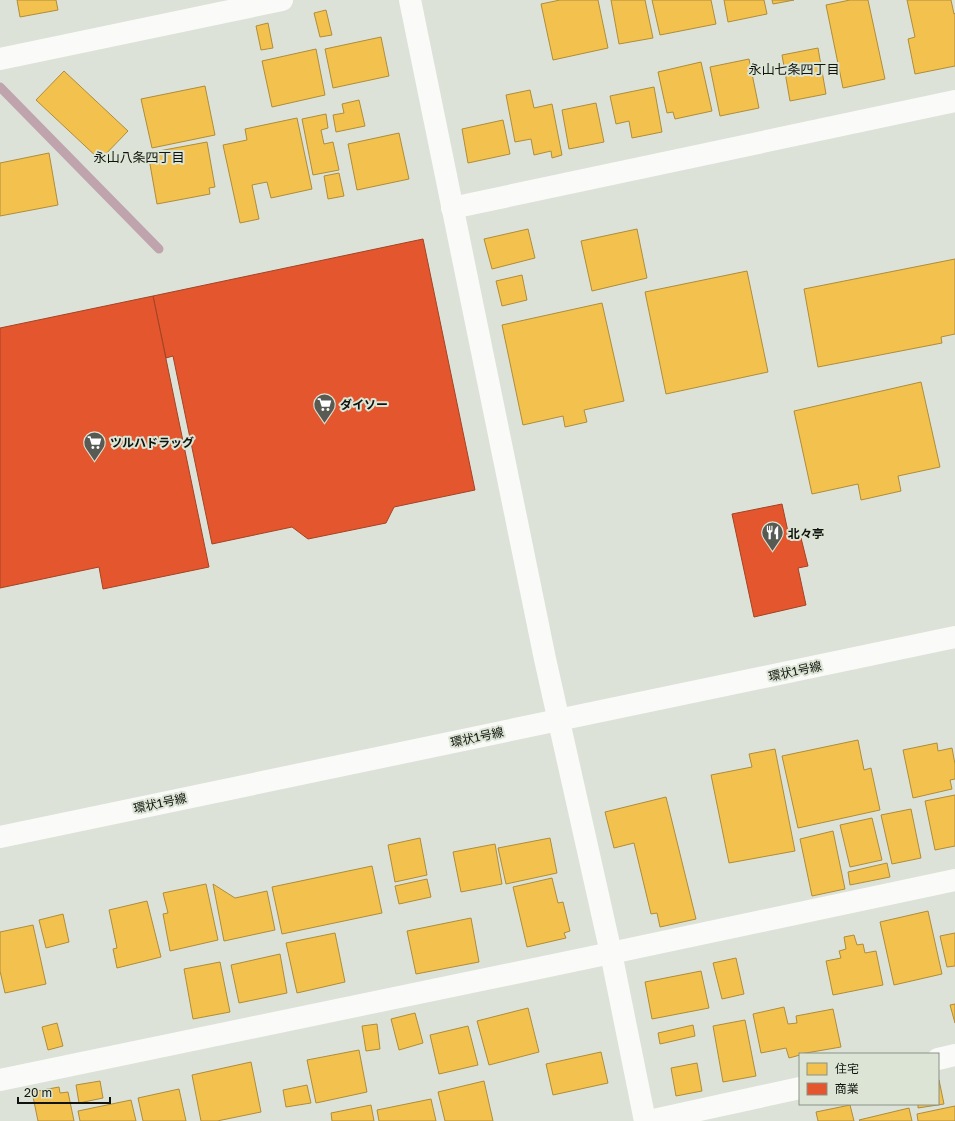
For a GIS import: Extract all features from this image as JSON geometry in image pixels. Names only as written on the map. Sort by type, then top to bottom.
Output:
[{"type":"street","points":[[0,59],[282,0]]},
{"type":"street","points":[[410,0],[558,720],[612,953],[645,1121]]},
{"type":"street","points":[[452,208],[955,101]]},
{"type":"street","name":"環状1号線","points":[[0,837],[955,637]]},
{"type":"street","points":[[0,1080],[955,880]]},
{"type":"street","points":[[939,1059],[955,1055]]},
{"type":"street","points":[[648,1121],[799,1088]]},
{"type":"building: 住宅","points":[[17,0],[56,0],[58,10],[20,17]]},
{"type":"building: 住宅","points":[[560,0],[598,0],[608,48],[553,60],[541,4]]},
{"type":"building: 住宅","points":[[611,0],[645,0],[653,38],[619,44]]},
{"type":"building: 住宅","points":[[652,0],[711,0],[716,24],[660,35]]},
{"type":"building: 住宅","points":[[724,0],[764,0],[767,14],[728,22]]},
{"type":"building: 住宅","points":[[772,0],[794,0],[773,4]]},
{"type":"building: 住宅","points":[[850,0],[868,0],[885,79],[843,88],[826,5]]},
{"type":"building: 住宅","points":[[907,0],[951,0],[954,14],[955,13],[955,66],[915,74],[908,39],[915,37]]},
{"type":"building: 住宅","points":[[326,10],[332,35],[320,37],[314,13]]},
{"type":"building: 住宅","points":[[268,23],[273,48],[261,50],[256,26]]},
{"type":"building: 住宅","points":[[381,37],[389,76],[333,88],[325,49]]},
{"type":"building: 住宅","points":[[818,48],[826,94],[790,101],[782,55]]},
{"type":"building: 住宅","points":[[316,49],[325,95],[272,107],[262,61]]},
{"type":"building: 住宅","points":[[749,59],[759,108],[720,116],[710,67]]},
{"type":"building: 住宅","points":[[701,62],[712,111],[675,119],[673,112],[667,113],[658,72]]},
{"type":"building: 住宅","points":[[64,71],[128,131],[100,160],[36,100]]},
{"type":"building: 住宅","points":[[205,86],[215,135],[152,148],[141,99]]},
{"type":"building: 住宅","points":[[654,87],[662,132],[632,138],[629,121],[616,124],[610,96]]},
{"type":"building: 住宅","points":[[530,90],[534,108],[552,104],[562,155],[552,158],[551,151],[534,155],[531,139],[515,142],[506,95]]},
{"type":"building: 住宅","points":[[359,100],[365,126],[336,132],[333,115],[344,113],[342,104]]},
{"type":"building: 住宅","points":[[596,103],[604,142],[569,149],[562,110]]},
{"type":"building: 住宅","points":[[326,114],[328,128],[321,130],[324,144],[333,142],[339,170],[313,175],[302,119]]},
{"type":"building: 住宅","points":[[297,118],[312,189],[271,198],[267,182],[252,185],[259,219],[240,223],[223,145],[247,140],[245,129]]},
{"type":"building: 住宅","points":[[503,120],[510,154],[468,163],[462,129]]},
{"type":"building: 住宅","points":[[399,133],[409,179],[357,190],[348,144]]},
{"type":"building: 住宅","points":[[207,142],[215,187],[209,188],[210,194],[157,204],[148,153]]},
{"type":"building: 住宅","points":[[49,153],[58,205],[0,216],[0,163]]},
{"type":"building: 住宅","points":[[339,173],[344,196],[328,199],[324,176]]},
{"type":"building: 住宅","points":[[528,229],[535,258],[492,269],[484,239]]},
{"type":"building: 住宅","points":[[637,229],[647,278],[592,291],[581,241]]},
{"type":"building: 住宅","points":[[955,259],[955,334],[941,337],[942,343],[818,367],[804,289]]},
{"type":"building: 住宅","points":[[747,271],[768,372],[666,394],[645,292]]},
{"type":"building: 住宅","points":[[522,275],[527,300],[502,306],[496,281]]},
{"type":"building: 住宅","points":[[602,303],[624,401],[584,410],[587,422],[565,427],[563,416],[523,425],[502,325]]},
{"type":"building: 住宅","points":[[921,382],[940,467],[898,476],[901,491],[861,500],[858,484],[812,494],[794,411]]},
{"type":"building: 住宅","points":[[858,740],[864,770],[871,768],[880,810],[798,828],[782,756]]},
{"type":"building: 住宅","points":[[937,743],[938,751],[952,748],[955,764],[955,779],[950,780],[952,789],[913,798],[903,750]]},
{"type":"building: 住宅","points":[[775,749],[795,851],[729,863],[711,775],[752,767],[749,754]]},
{"type":"building: 住宅","points":[[955,795],[955,846],[935,850],[925,801]]},
{"type":"building: 住宅","points":[[666,797],[696,919],[660,927],[657,913],[651,914],[634,843],[614,848],[605,812]]},
{"type":"building: 住宅","points":[[911,809],[921,858],[892,864],[881,815]]},
{"type":"building: 住宅","points":[[872,818],[882,860],[850,867],[840,825]]},
{"type":"building: 住宅","points":[[833,831],[845,889],[812,896],[800,839]]},
{"type":"building: 住宅","points":[[420,838],[427,875],[395,882],[388,845]]},
{"type":"building: 住宅","points":[[550,838],[557,873],[506,884],[498,848]]},
{"type":"building: 住宅","points":[[495,844],[502,884],[461,892],[453,852]]},
{"type":"building: 住宅","points":[[887,863],[890,877],[850,885],[848,872]]},
{"type":"building: 住宅","points":[[372,866],[382,913],[282,934],[272,887]]},
{"type":"building: 住宅","points":[[552,878],[558,903],[563,902],[570,931],[564,933],[566,938],[527,947],[513,887]]},
{"type":"building: 住宅","points":[[427,879],[431,897],[399,904],[395,886]]},
{"type":"building: 住宅","points":[[206,884],[218,940],[170,951],[163,914],[168,913],[163,893]]},
{"type":"building: 住宅","points":[[213,884],[235,898],[267,891],[275,930],[224,941]]},
{"type":"building: 住宅","points":[[147,901],[161,957],[117,968],[113,949],[117,948],[109,910]]},
{"type":"building: 住宅","points":[[928,911],[942,974],[894,985],[880,922]]},
{"type":"building: 住宅","points":[[63,914],[69,942],[46,948],[39,920]]},
{"type":"building: 住宅","points":[[471,918],[479,962],[416,974],[407,931]]},
{"type":"building: 住宅","points":[[33,925],[46,984],[5,993],[0,971],[0,932]]},
{"type":"building: 住宅","points":[[335,933],[345,982],[297,993],[286,943]]},
{"type":"building: 住宅","points":[[955,933],[955,966],[947,967],[940,936]]},
{"type":"building: 住宅","points":[[854,935],[857,945],[863,944],[865,953],[876,951],[883,985],[833,995],[826,961],[841,958],[839,951],[846,949],[844,937]]},
{"type":"building: 住宅","points":[[280,954],[287,993],[239,1003],[231,965]]},
{"type":"building: 住宅","points":[[736,958],[744,994],[722,999],[713,963]]},
{"type":"building: 住宅","points":[[220,962],[230,1012],[193,1019],[184,969]]},
{"type":"building: 住宅","points":[[701,971],[709,1008],[652,1019],[645,982]]},
{"type":"building: 住宅","points":[[955,1004],[955,1023],[950,1005]]},
{"type":"building: 住宅","points":[[784,1007],[788,1024],[797,1023],[796,1016],[833,1009],[841,1047],[799,1053],[799,1055],[789,1058],[786,1048],[761,1053],[753,1014]]},
{"type":"building: 住宅","points":[[528,1008],[539,1052],[489,1065],[477,1021]]},
{"type":"building: 住宅","points":[[415,1013],[423,1043],[399,1050],[391,1019]]},
{"type":"building: 住宅","points":[[745,1020],[756,1076],[723,1082],[713,1026]]},
{"type":"building: 住宅","points":[[57,1023],[63,1046],[48,1050],[42,1027]]},
{"type":"building: 住宅","points":[[377,1024],[380,1049],[366,1051],[362,1026]]},
{"type":"building: 住宅","points":[[693,1025],[695,1036],[660,1044],[658,1033]]},
{"type":"building: 住宅","points":[[468,1026],[478,1065],[439,1074],[430,1035]]},
{"type":"building: 住宅","points":[[359,1050],[367,1092],[316,1103],[307,1060]]},
{"type":"building: 住宅","points":[[601,1052],[608,1083],[553,1095],[546,1064]]},
{"type":"building: 住宅","points":[[251,1062],[261,1112],[217,1121],[201,1121],[192,1075]]},
{"type":"building: 住宅","points":[[697,1063],[702,1091],[676,1096],[671,1068]]},
{"type":"building: 住宅","points":[[939,1080],[944,1104],[939,1105]]},
{"type":"building: 住宅","points":[[100,1081],[103,1098],[79,1103],[76,1085]]},
{"type":"building: 住宅","points":[[484,1081],[493,1121],[445,1121],[438,1092]]},
{"type":"building: 住宅","points":[[307,1085],[311,1103],[286,1107],[283,1090]]},
{"type":"building: 住宅","points":[[59,1087],[60,1093],[68,1092],[74,1121],[38,1121],[32,1092]]},
{"type":"building: 住宅","points":[[179,1089],[186,1121],[143,1121],[138,1098]]},
{"type":"building: 住宅","points":[[431,1099],[436,1121],[379,1121],[377,1110]]},
{"type":"building: 住宅","points":[[131,1100],[136,1121],[80,1121],[78,1111]]},
{"type":"building: 住宅","points":[[371,1105],[374,1121],[332,1121],[331,1113]]},
{"type":"building: 住宅","points":[[850,1105],[854,1121],[818,1121],[816,1112]]},
{"type":"building: 住宅","points":[[918,1105],[938,1105],[918,1108]]},
{"type":"building: 住宅","points":[[955,1106],[955,1121],[918,1121],[917,1114]]},
{"type":"building: 住宅","points":[[909,1108],[912,1121],[859,1120]]},
{"type":"building: 商業","name":"ダイソー","points":[[423,239],[475,490],[394,507],[386,523],[308,539],[292,527],[212,544],[173,356],[166,358],[153,296]]},
{"type":"building: 商業","name":"ツルハドラッグ","points":[[153,296],[209,567],[103,589],[99,567],[0,588],[0,328]]},
{"type":"building: 商業","name":"北々亭","points":[[782,504],[790,541],[801,538],[808,566],[798,568],[806,605],[754,617],[732,514]]},
{"type":"waterway","points":[[0,87],[159,249]]},
{"type":"place","name":"ダイソー","points":[[324,424]]},
{"type":"place","name":"ツルハドラッグ","points":[[94,462]]},
{"type":"place","name":"北々亭","points":[[773,552]]},
{"type":"district","name":"永山七条四丁目","points":[[794,69]]},
{"type":"district","name":"永山八条四丁目","points":[[139,157]]}]
